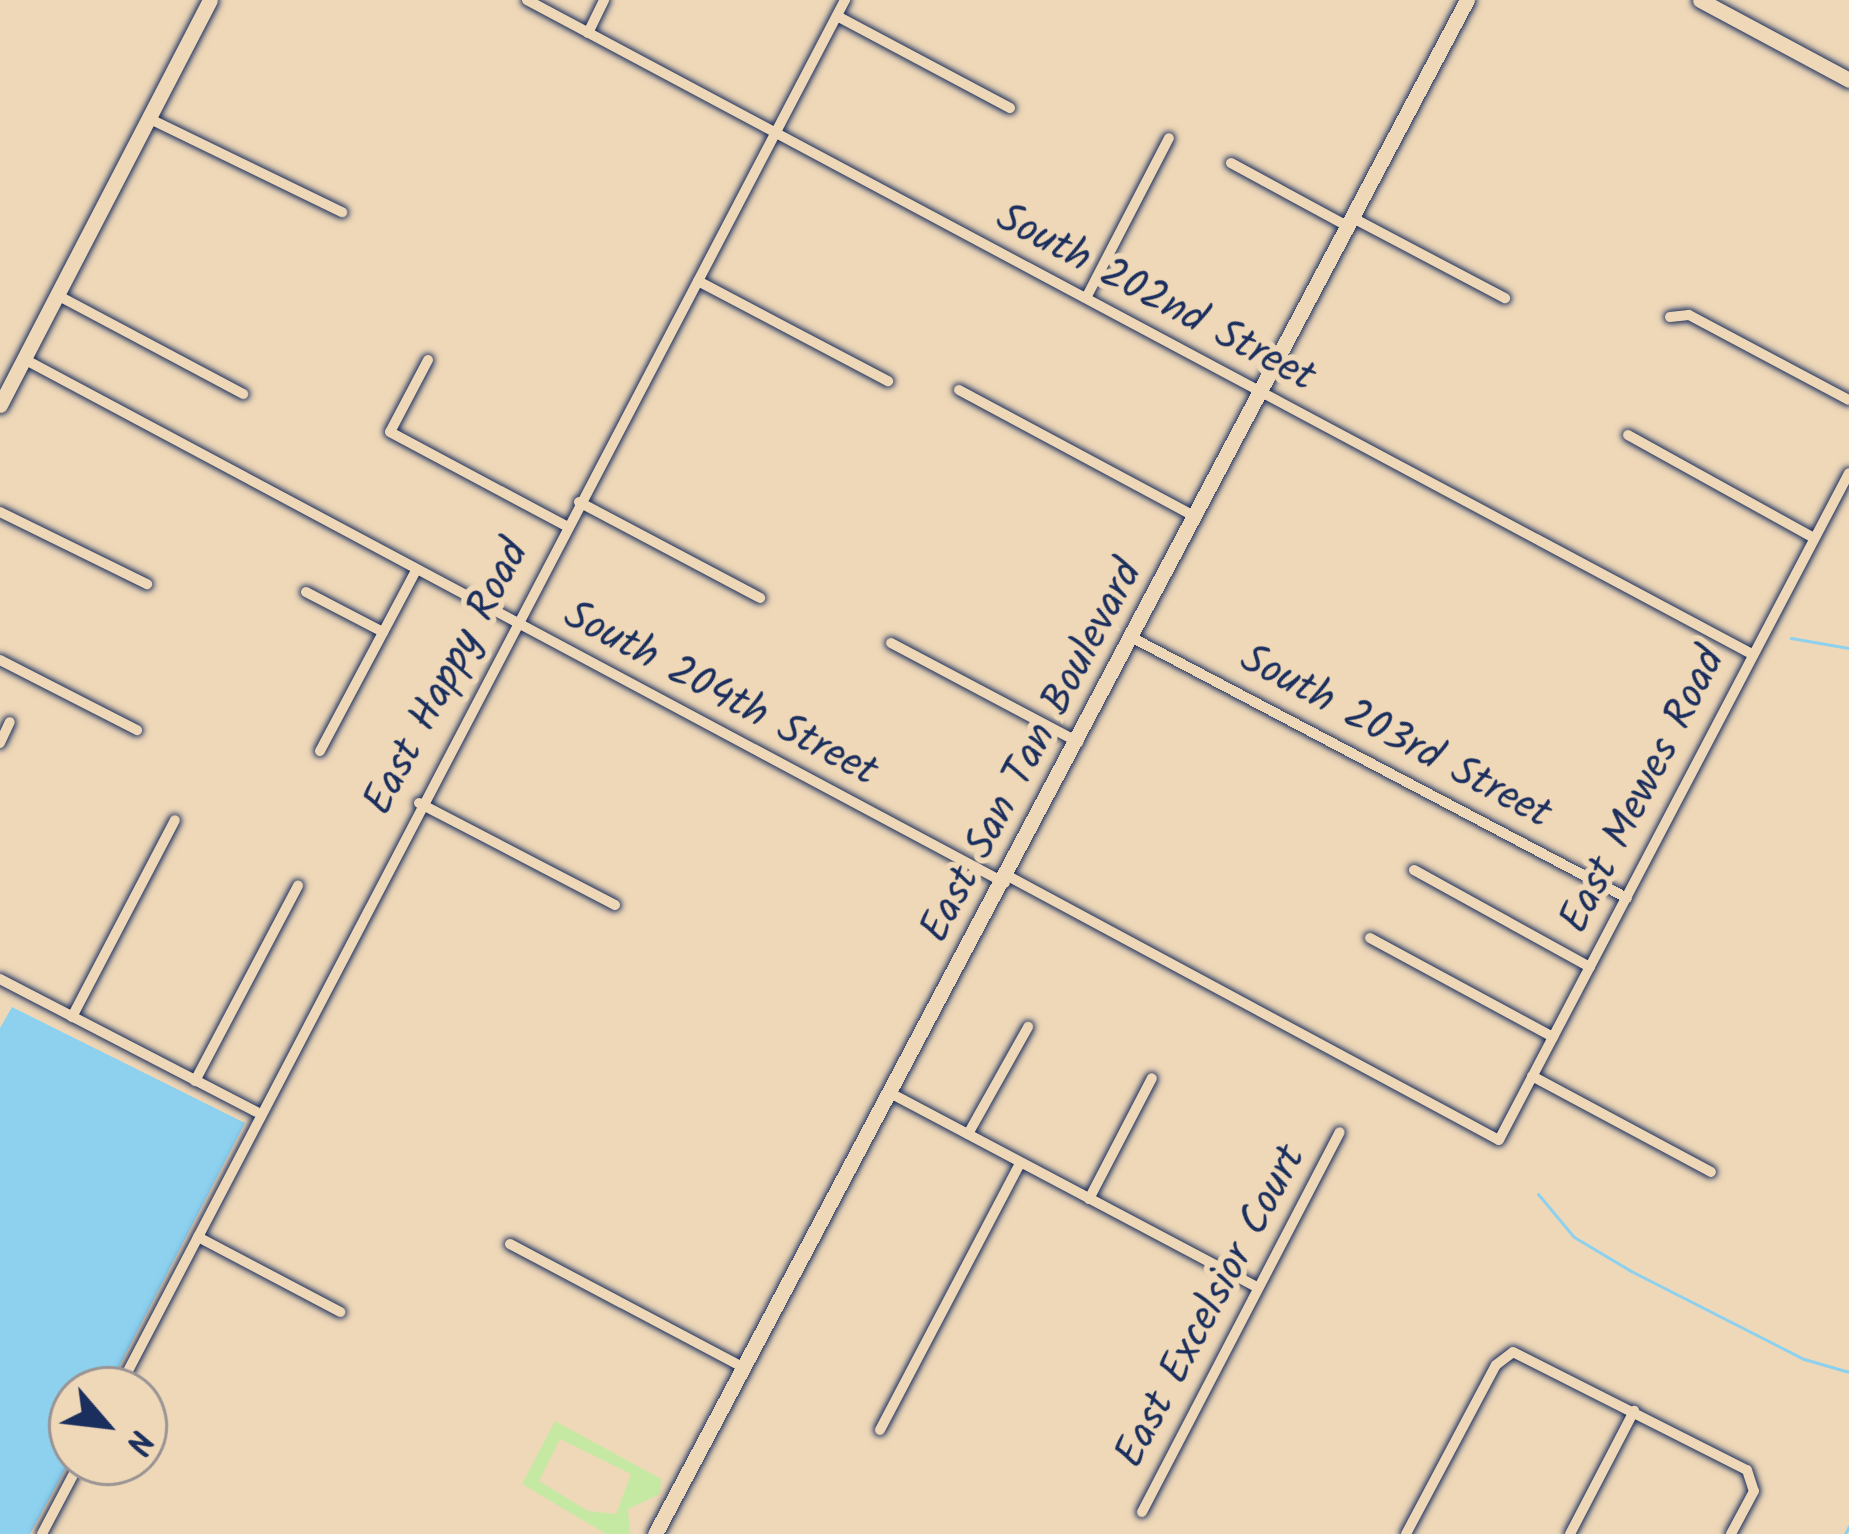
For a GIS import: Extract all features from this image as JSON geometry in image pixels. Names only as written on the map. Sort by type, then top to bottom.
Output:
[{"type":"street","points":[[0,405],[210,0]]},
{"type":"street","name":"South 202nd Street","points":[[526,0],[1752,654]]},
{"type":"street","points":[[588,33],[604,0]]},
{"type":"street","name":"East Happy Road","points":[[131,1366],[256,1133],[257,1112],[419,802],[845,0]]},
{"type":"street","name":"East San Tan Boulevard","points":[[655,1534],[894,1095],[1467,0]]},
{"type":"street","points":[[1700,0],[1849,80]]},
{"type":"street","points":[[837,16],[1010,108]]},
{"type":"street","points":[[148,118],[342,212]]},
{"type":"street","points":[[1086,298],[1169,138]]},
{"type":"street","points":[[1231,163],[1505,298]]},
{"type":"street","points":[[698,280],[887,381]]},
{"type":"street","points":[[57,295],[243,394]]},
{"type":"street","points":[[1670,317],[1689,314],[1849,400]]},
{"type":"street","name":"South 204th Street","points":[[24,359],[415,572],[1499,1140]]},
{"type":"street","points":[[428,360],[390,432],[566,526]]},
{"type":"street","points":[[959,390],[1196,517]]},
{"type":"street","points":[[1628,435],[1814,538]]},
{"type":"street","name":"East Mewes Road","points":[[1499,1140],[1849,473]]},
{"type":"street","points":[[579,502],[760,598]]},
{"type":"street","points":[[0,512],[146,584]]},
{"type":"street","points":[[320,751],[415,572]]},
{"type":"street","points":[[306,592],[383,632]]},
{"type":"street","name":"South 203rd Street","points":[[1133,638],[1628,898]]},
{"type":"street","points":[[891,643],[1078,742]]},
{"type":"street","points":[[0,660],[137,730]]},
{"type":"street","points":[[0,743],[10,722]]},
{"type":"street","points":[[419,802],[615,905]]},
{"type":"street","points":[[72,1017],[176,820]]},
{"type":"street","points":[[1414,870],[1590,967]]},
{"type":"street","points":[[195,1081],[298,886]]},
{"type":"street","points":[[1370,938],[1553,1037]]},
{"type":"street","points":[[0,979],[257,1112]]},
{"type":"street","points":[[968,1134],[1028,1028]]},
{"type":"street","points":[[1532,1076],[1711,1172]]},
{"type":"street","points":[[1089,1199],[1152,1078]]},
{"type":"street","points":[[894,1095],[1258,1288]]},
{"type":"street","name":"East Excelsior Court","points":[[1142,1512],[1340,1132]]},
{"type":"street","points":[[880,1430],[1021,1163]]},
{"type":"street","points":[[198,1237],[340,1312]]},
{"type":"street","points":[[510,1244],[746,1369]]},
{"type":"street","points":[[1406,1534],[1496,1365],[1513,1352],[1753,1478],[1731,1534]]},
{"type":"street","points":[[1570,1534],[1634,1412]]},
{"type":"street","points":[[42,1534],[67,1486]]},
{"type":"green space","points":[[555,1421],[661,1479],[660,1494],[628,1509],[630,1534],[606,1534],[522,1484]],"holes":[[[560,1439],[631,1474],[616,1514],[588,1511],[539,1481]]]},
{"type":"water","points":[[12,1007],[245,1123],[119,1366],[48,1366],[48,1486],[56,1486],[30,1534],[0,1534],[0,1028]]},
{"type":"waterway","points":[[1791,638],[1849,648]]},
{"type":"waterway","points":[[1538,1194],[1574,1237],[1631,1271],[1804,1359],[1849,1372]]},
{"type":"waterway","points":[[1845,1534],[1849,1526]]}]
